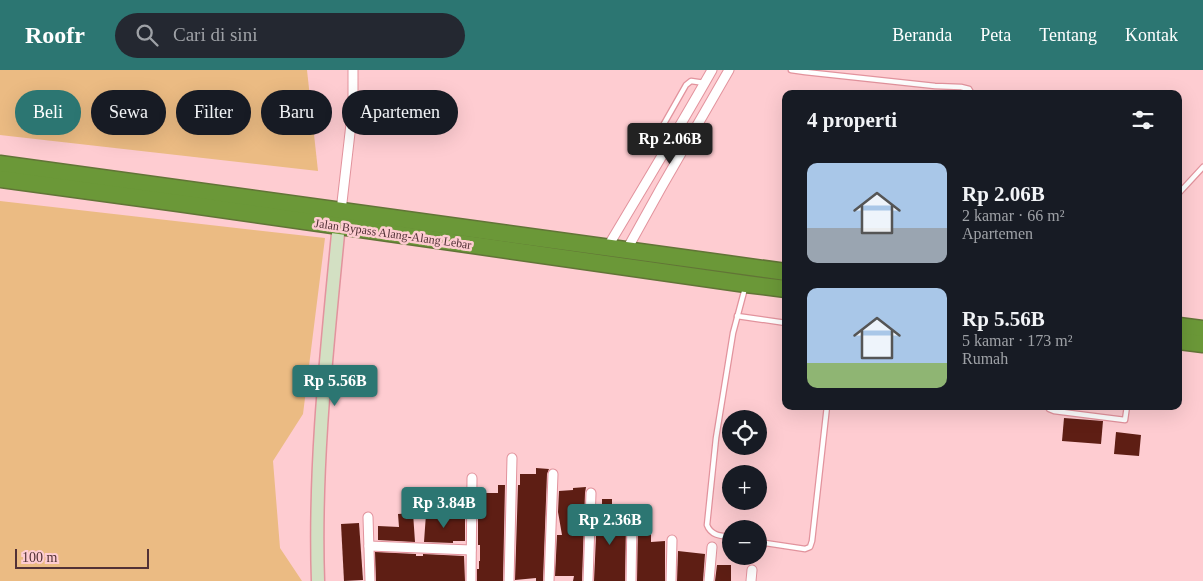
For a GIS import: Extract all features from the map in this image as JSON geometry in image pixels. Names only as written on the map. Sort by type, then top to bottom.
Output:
[{"type":"highway","name":"Jalan Bypass Alang-Alang Lebar","points":[[0,164],[339,224],[782,288]]},
{"type":"highway","name":"Jalan Bypass Alang-Alang Lebar","points":[[0,179],[194,198]]},
{"type":"highway","name":"Jalan Bypass Alang-Alang Lebar","points":[[339,224],[607,248],[782,271]]},
{"type":"highway","points":[[1182,326],[1203,329]]},
{"type":"highway","points":[[1182,341],[1203,344]]},
{"type":"street","points":[[318,581],[317,545],[322,400],[351,124],[353,70]]},
{"type":"street","points":[[607,248],[712,70]]},
{"type":"street","points":[[626,251],[729,70]]},
{"type":"street","points":[[510,581],[512,458]]},
{"type":"street","points":[[549,581],[553,474]]},
{"type":"street","points":[[471,581],[472,478]]},
{"type":"street","points":[[588,581],[591,493]]},
{"type":"street","points":[[425,506],[472,508]]},
{"type":"street","points":[[631,581],[632,516]]},
{"type":"street","points":[[368,517],[370,581]]},
{"type":"street","points":[[671,581],[672,540]]},
{"type":"street","points":[[369,546],[472,550]]},
{"type":"street","points":[[709,581],[712,547]]},
{"type":"street","points":[[751,581],[752,570]]},
{"type":"lane","points":[[791,70],[961,87],[970,90]]},
{"type":"lane","points":[[677,161],[665,152],[658,141],[658,136],[686,85],[691,82],[705,82]]},
{"type":"lane","points":[[1182,190],[1203,168]]},
{"type":"lane","points":[[722,536],[710,532],[707,525],[716,438],[733,333],[746,284]]},
{"type":"lane","points":[[737,316],[782,322]]},
{"type":"lane","points":[[767,543],[806,549],[810,547],[827,410]]},
{"type":"lane","points":[[1051,410],[1054,412],[1125,420],[1126,410]]},
{"type":"shaded area","points":[[0,70],[307,70],[309,90],[261,90],[261,135],[314,135],[318,171],[0,135]]},
{"type":"shaded area","points":[[0,201],[325,238],[303,414],[273,461],[280,548],[302,581],[0,581]]},
{"type":"building","points":[[1064,418],[1103,421],[1101,444],[1062,441]]},
{"type":"building","points":[[1116,432],[1141,435],[1139,456],[1114,454]]},
{"type":"building","points":[[536,468],[549,469],[547,474],[543,581],[536,581],[536,578],[515,580],[520,474],[536,474]]},
{"type":"building","points":[[498,485],[505,485],[503,581],[477,581],[477,569],[479,569],[480,561],[478,518],[482,493],[498,493]]},
{"type":"building","points":[[586,487],[582,581],[573,581],[574,576],[555,576],[557,535],[562,535],[558,512],[559,491]]},
{"type":"building","points":[[442,491],[464,491],[464,501],[442,500]]},
{"type":"building","points":[[602,499],[612,499],[612,521],[626,522],[625,581],[594,581],[597,514],[602,514]]},
{"type":"building","points":[[413,513],[415,542],[378,540],[378,526],[399,527],[398,514]]},
{"type":"building","points":[[440,513],[452,513],[451,518],[465,518],[465,541],[453,541],[453,543],[424,542],[426,514],[440,515]]},
{"type":"building","points":[[651,521],[651,542],[665,541],[665,581],[637,581],[638,522]]},
{"type":"building","points":[[359,523],[363,580],[344,581],[341,524]]},
{"type":"building","points":[[678,551],[705,554],[703,581],[677,581]]},
{"type":"building","points":[[375,552],[416,554],[416,556],[423,556],[423,554],[464,556],[465,581],[376,581]]},
{"type":"building","points":[[717,565],[731,565],[731,581],[715,581]]}]
